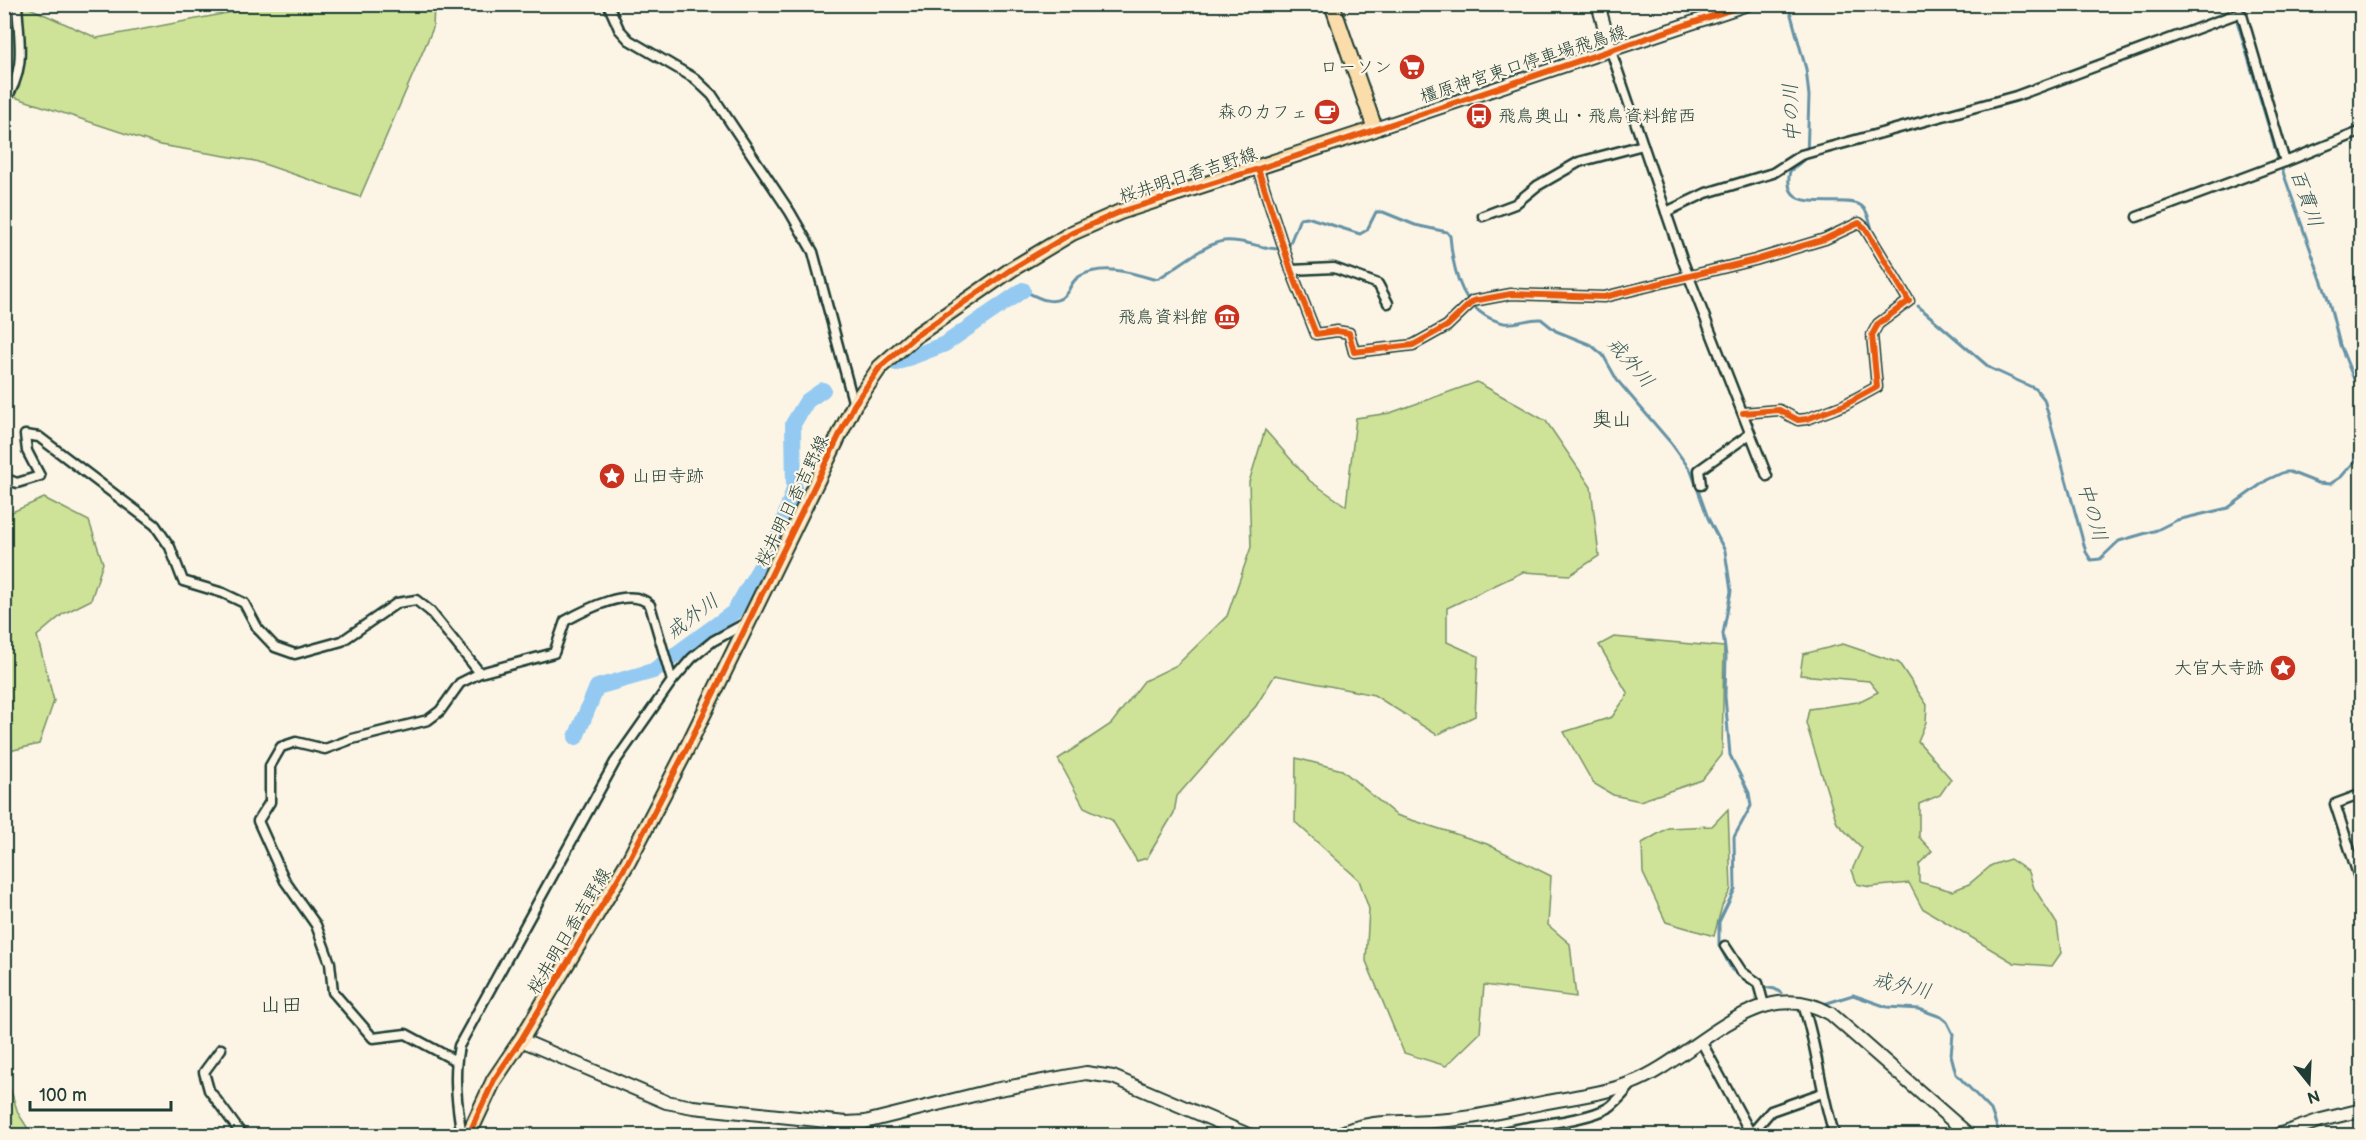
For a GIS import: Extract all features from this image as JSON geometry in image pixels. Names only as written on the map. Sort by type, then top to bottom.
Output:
[{"type":"main road","points":[[1332,4],[1375,129]]},
{"type":"main road","name":"桜井明日香吉野線","points":[[468,1136],[494,1080],[521,1040],[628,862],[749,622],[854,405],[880,367],[914,337],[1012,269],[1062,239],[1120,212],[1258,169],[1375,129]]},
{"type":"street","points":[[4,102],[18,78],[21,53],[17,4]]},
{"type":"street","points":[[608,4],[619,29],[629,40],[694,78],[712,95],[796,220],[816,261],[854,405]]},
{"type":"street","name":"橿原神宮東口停車場飛鳥線","points":[[1598,4],[1611,51]]},
{"type":"street","name":"橿原神宮東口停車場飛鳥線","points":[[1375,129],[1748,4]]},
{"type":"street","points":[[1666,212],[1706,193],[1773,173],[1801,155],[2016,96],[2235,14],[2242,15],[2285,162]]},
{"type":"street","points":[[1611,51],[1666,212],[1767,476]]},
{"type":"street","points":[[2137,218],[2361,131]]},
{"type":"street","points":[[1483,216],[1515,204],[1537,186],[1579,162],[1643,145]]},
{"type":"street","points":[[1258,169],[1291,270],[1316,334],[1337,331],[1348,333],[1354,352],[1413,345],[1447,326],[1471,303],[1511,294],[1604,297],[1666,280],[1690,277],[1825,239],[1859,223],[1865,228],[1909,301],[1878,324],[1872,335],[1877,387],[1844,405],[1807,419],[1798,420],[1779,411],[1743,413]]},
{"type":"street","points":[[1291,270],[1334,268],[1378,284],[1388,303]]},
{"type":"street","points":[[1701,485],[1699,470],[1750,434]]},
{"type":"street","points":[[4,478],[17,483],[40,476],[27,451],[25,435],[39,437],[155,525],[170,547],[183,581],[223,593],[244,603],[258,629],[275,647],[295,654],[342,641],[397,603],[416,600],[430,611],[480,673]]},
{"type":"street","points":[[456,1061],[406,1034],[373,1038],[366,1027],[354,1017],[333,992],[330,963],[316,925],[285,881],[258,821],[270,802],[270,766],[281,747],[296,742],[325,749],[352,739],[428,720],[440,711],[460,683],[480,673],[554,653],[565,621],[584,610],[633,596],[645,600],[650,605],[672,681]]},
{"type":"street","points":[[462,1136],[458,1113],[456,1061],[459,1046],[615,762],[672,681],[713,641],[749,622]]},
{"type":"street","points":[[2361,794],[2335,804],[2361,887]]},
{"type":"street","points":[[1725,946],[1742,972],[1759,987],[1764,1005]]},
{"type":"street","points":[[1490,1136],[1519,1127],[1596,1113],[1609,1107],[1633,1082],[1735,1019],[1764,1005],[1786,1002],[1831,1014],[1970,1136]]},
{"type":"street","points":[[1803,1005],[1814,1039],[1822,1093],[1835,1136]]},
{"type":"street","points":[[521,1040],[666,1102],[693,1107],[846,1124],[865,1122],[1053,1078],[1086,1073],[1113,1077],[1251,1136]]},
{"type":"street","points":[[1701,1041],[1751,1135],[1771,1111],[1822,1093]]},
{"type":"street","points":[[221,1049],[204,1072],[209,1090],[243,1136]]},
{"type":"street","points":[[1336,1136],[1350,1130],[1378,1124],[1451,1120],[1633,1082]]},
{"type":"street","points":[[2274,1136],[2321,1119],[2361,1110]]},
{"type":"street","points":[[1378,1124],[1400,1136]]},
{"type":"green space","points":[[5,5],[23,5],[97,38],[270,5],[434,5],[433,28],[360,197],[255,161],[160,145],[5,94]]},
{"type":"green space","points":[[1477,382],[1546,421],[1591,487],[1599,556],[1570,575],[1523,572],[1447,608],[1447,642],[1478,656],[1475,716],[1437,735],[1374,695],[1275,675],[1256,706],[1177,796],[1174,813],[1147,858],[1137,861],[1112,820],[1084,807],[1058,759],[1111,724],[1144,681],[1177,665],[1227,616],[1251,547],[1249,482],[1265,430],[1310,481],[1346,506],[1356,418],[1390,413]]},
{"type":"green space","points":[[44,498],[89,521],[103,563],[91,600],[63,614],[37,636],[54,701],[39,744],[5,752],[5,515]]},
{"type":"green space","points":[[1614,637],[1724,647],[1722,755],[1702,780],[1640,801],[1613,795],[1593,783],[1564,732],[1612,717],[1628,694],[1599,645]]},
{"type":"green space","points":[[1843,644],[1899,663],[1927,705],[1926,722],[1918,741],[1951,779],[1940,795],[1919,804],[1919,837],[1932,851],[1919,864],[1919,882],[1952,891],[1969,884],[1992,865],[2010,859],[2029,872],[2034,888],[2057,924],[2061,953],[2052,966],[2014,963],[1922,908],[1909,883],[1870,887],[1857,884],[1852,870],[1862,848],[1837,823],[1806,723],[1809,709],[1858,702],[1878,692],[1869,681],[1800,675],[1803,654]]},
{"type":"green space","points":[[1296,758],[1342,770],[1396,815],[1487,844],[1551,876],[1548,925],[1570,944],[1576,997],[1484,985],[1480,1033],[1446,1066],[1404,1053],[1366,961],[1369,909],[1359,880],[1295,822]]},
{"type":"green space","points":[[1728,809],[1731,889],[1722,906],[1714,936],[1666,922],[1643,873],[1642,843],[1668,828],[1712,826]]},
{"type":"green space","points":[[5,1072],[18,1113],[32,1135],[5,1135]]},
{"type":"waterway","name":"中の川","points":[[1788,4],[1806,69],[1809,96],[1807,157],[1790,171],[1789,186],[1794,195],[1803,200],[1851,202],[1860,205],[1868,214],[1874,234]]},
{"type":"waterway","name":"百貫川","points":[[2232,4],[2278,158],[2329,302],[2340,345],[2362,399]]},
{"type":"waterway","name":"戒外川","points":[[1023,290],[1041,299],[1058,300],[1064,296],[1078,277],[1089,272],[1116,270],[1153,279],[1159,278],[1208,246],[1224,241],[1280,249],[1288,248],[1300,218],[1307,217],[1360,234],[1367,230],[1376,212],[1383,212],[1415,225],[1447,232],[1450,236],[1454,264],[1462,290],[1478,311],[1504,323],[1541,319],[1556,331],[1591,345],[1603,355],[1617,380],[1671,443],[1691,471],[1708,518],[1725,551],[1731,591],[1723,634],[1730,755],[1749,793],[1751,806],[1734,837],[1735,889],[1719,922],[1719,945],[1732,970],[1753,985],[1775,989],[1781,993]]},
{"type":"waterway","name":"戒外川","points":[[896,363],[945,344],[1023,290]]},
{"type":"waterway","name":"中の川","points":[[1918,306],[1990,368],[2036,389],[2044,399],[2086,552],[2091,560],[2100,559],[2119,541],[2157,530],[2177,520],[2228,508],[2267,480],[2284,472],[2290,472],[2318,483],[2330,484],[2341,477],[2362,453]]},
{"type":"waterway","name":"戒外川","points":[[576,737],[597,687],[653,671],[734,612],[779,535],[794,489],[793,424],[807,401],[823,390]]},
{"type":"waterway","name":"戒外川","points":[[1824,1004],[1853,995],[1887,1007],[1919,1009],[1941,1017],[1947,1022],[1953,1034],[1951,1055],[1956,1074],[1991,1110],[2000,1136]]},
{"type":"cycle path","points":[[468,1136],[494,1080],[521,1040],[628,862],[684,754],[854,405],[880,367],[914,337],[1012,269],[1072,233],[1120,212],[1258,169],[1748,4]]},
{"type":"cycle path","points":[[1258,169],[1291,270],[1316,334],[1337,331],[1349,333],[1354,352],[1413,345],[1447,326],[1473,301],[1511,294],[1604,297],[1755,260],[1825,239],[1859,223],[1865,228],[1909,301],[1878,324],[1872,335],[1877,387],[1844,405],[1807,419],[1798,420],[1779,410],[1743,413]]},
{"type":"place","name":"ローソン","points":[[1412,67]]},
{"type":"place","name":"森のカフェ","points":[[1327,112]]},
{"type":"place","name":"飛鳥奥山・飛鳥資料館西","points":[[1479,116]]},
{"type":"place","name":"飛鳥資料館","points":[[1227,317]]},
{"type":"place","name":"山田寺跡","points":[[612,476]]},
{"type":"place","name":"大官大寺跡","points":[[2283,668]]},
{"type":"district","name":"奥山","points":[[1612,419]]},
{"type":"district","name":"山田","points":[[281,1005]]}]
